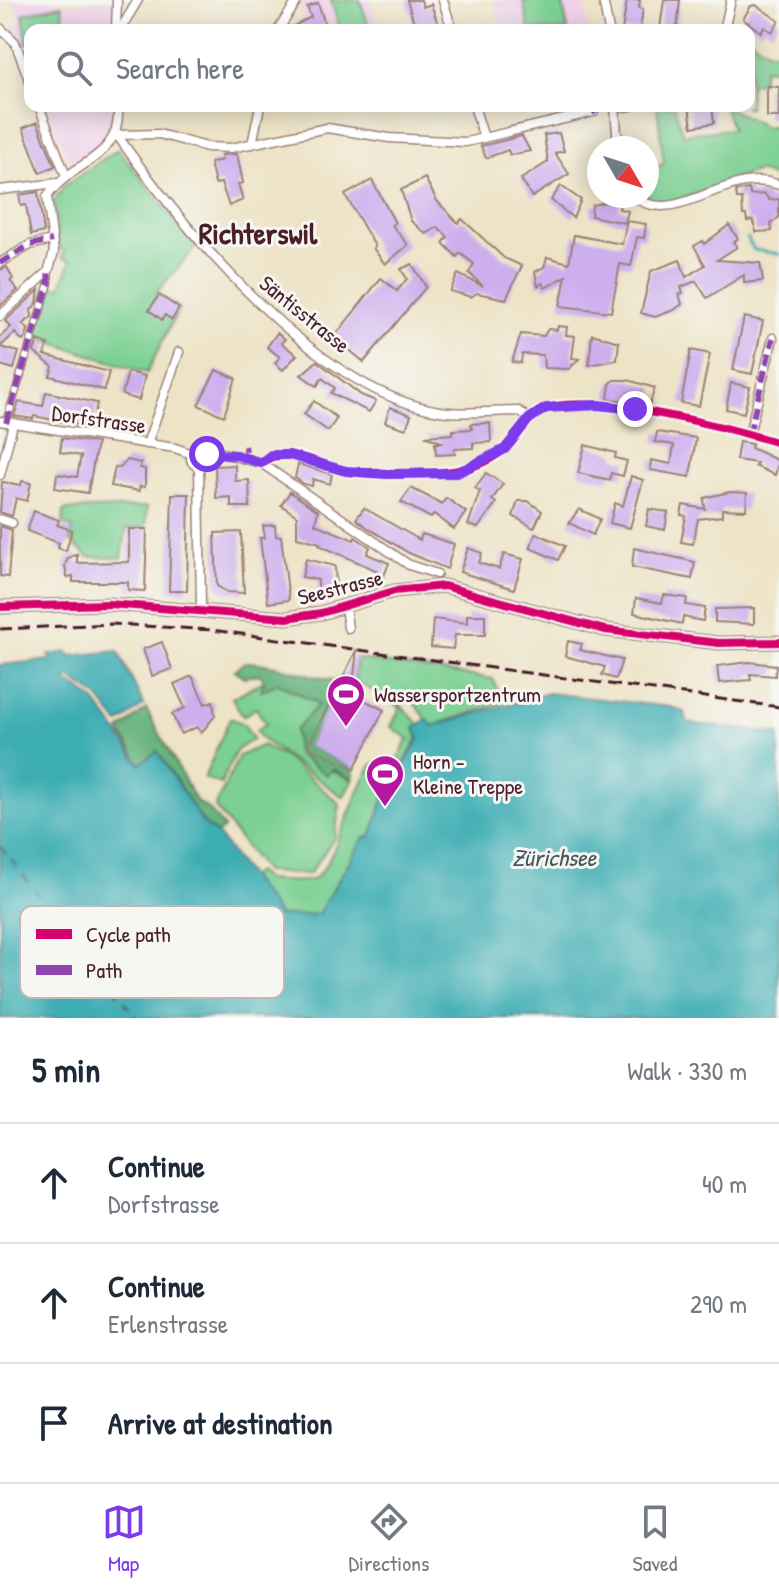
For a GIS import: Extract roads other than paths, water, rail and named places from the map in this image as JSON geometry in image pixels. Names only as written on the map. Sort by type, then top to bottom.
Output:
[{"type":"main road","name":"Seestrasse","points":[[0,607],[109,604],[287,618],[345,607],[394,591],[444,586],[605,630],[698,641],[779,642]]},
{"type":"street","points":[[117,0],[118,24]]},
{"type":"street","points":[[122,24],[138,0]]},
{"type":"street","points":[[282,24],[298,0]]},
{"type":"street","points":[[443,0],[450,24]]},
{"type":"street","points":[[603,0],[608,24]]},
{"type":"street","points":[[725,24],[731,0]]},
{"type":"street","points":[[0,28],[15,42],[24,67]]},
{"type":"street","points":[[41,112],[66,176]]},
{"type":"street","points":[[117,135],[118,112]]},
{"type":"street","points":[[252,144],[259,112]]},
{"type":"street","points":[[476,112],[484,138]]},
{"type":"street","points":[[0,475],[6,423],[49,283],[48,272],[54,252],[47,197],[57,183],[117,135],[159,134],[219,148],[252,144],[316,129],[466,142],[593,112]]},
{"type":"street","points":[[615,112],[617,136]]},
{"type":"street","name":"Säntisstrasse","points":[[117,135],[177,217],[214,259],[289,329],[333,362],[391,397],[440,411],[519,411],[529,419]]},
{"type":"street","points":[[659,206],[667,207],[741,180],[779,185]]},
{"type":"street","points":[[0,190],[57,183]]},
{"type":"street","points":[[0,263],[30,245],[52,240]]},
{"type":"street","points":[[0,316],[48,272]]},
{"type":"street","points":[[749,434],[773,338]]},
{"type":"street","points":[[147,444],[179,352]]},
{"type":"street","points":[[261,463],[271,455],[289,455],[346,471],[457,473],[505,449],[529,419],[546,408],[598,405],[635,409],[779,443]]},
{"type":"street","name":"Dorfstrasse","points":[[6,423],[147,444],[192,454],[201,450],[208,457],[222,453],[261,463],[409,565],[437,574]]},
{"type":"street","points":[[192,454],[192,462],[199,467]]},
{"type":"street","points":[[199,467],[206,464],[208,457]]},
{"type":"street","points":[[199,467],[201,609]]},
{"type":"street","points":[[0,519],[12,523]]},
{"type":"street","points":[[345,607],[348,628]]},
{"type":"water","name":"Zürichsee","points":[[118,651],[144,705],[119,724],[98,697],[69,677],[66,680],[95,701],[140,764],[157,751],[203,823],[217,834],[271,906],[20,906],[20,998],[284,998],[284,916],[318,914],[364,837],[371,837],[384,799],[400,772],[395,769],[399,762],[405,764],[419,738],[415,728],[426,719],[433,726],[548,693],[671,707],[684,712],[688,723],[779,734],[779,1018],[0,1018],[0,665],[50,660],[49,655],[68,652],[69,656]]},
{"type":"waterway","points":[[747,238],[754,250],[779,254]]},
{"type":"railway","points":[[0,629],[112,624],[212,630],[779,707]]},
{"type":"place","name":"Wassersportzentrum","points":[[346,728]]},
{"type":"place","name":"Horn - Kleine Treppe","points":[[385,808]]},
{"type":"district","name":"Richterswil","points":[[258,233]]}]
